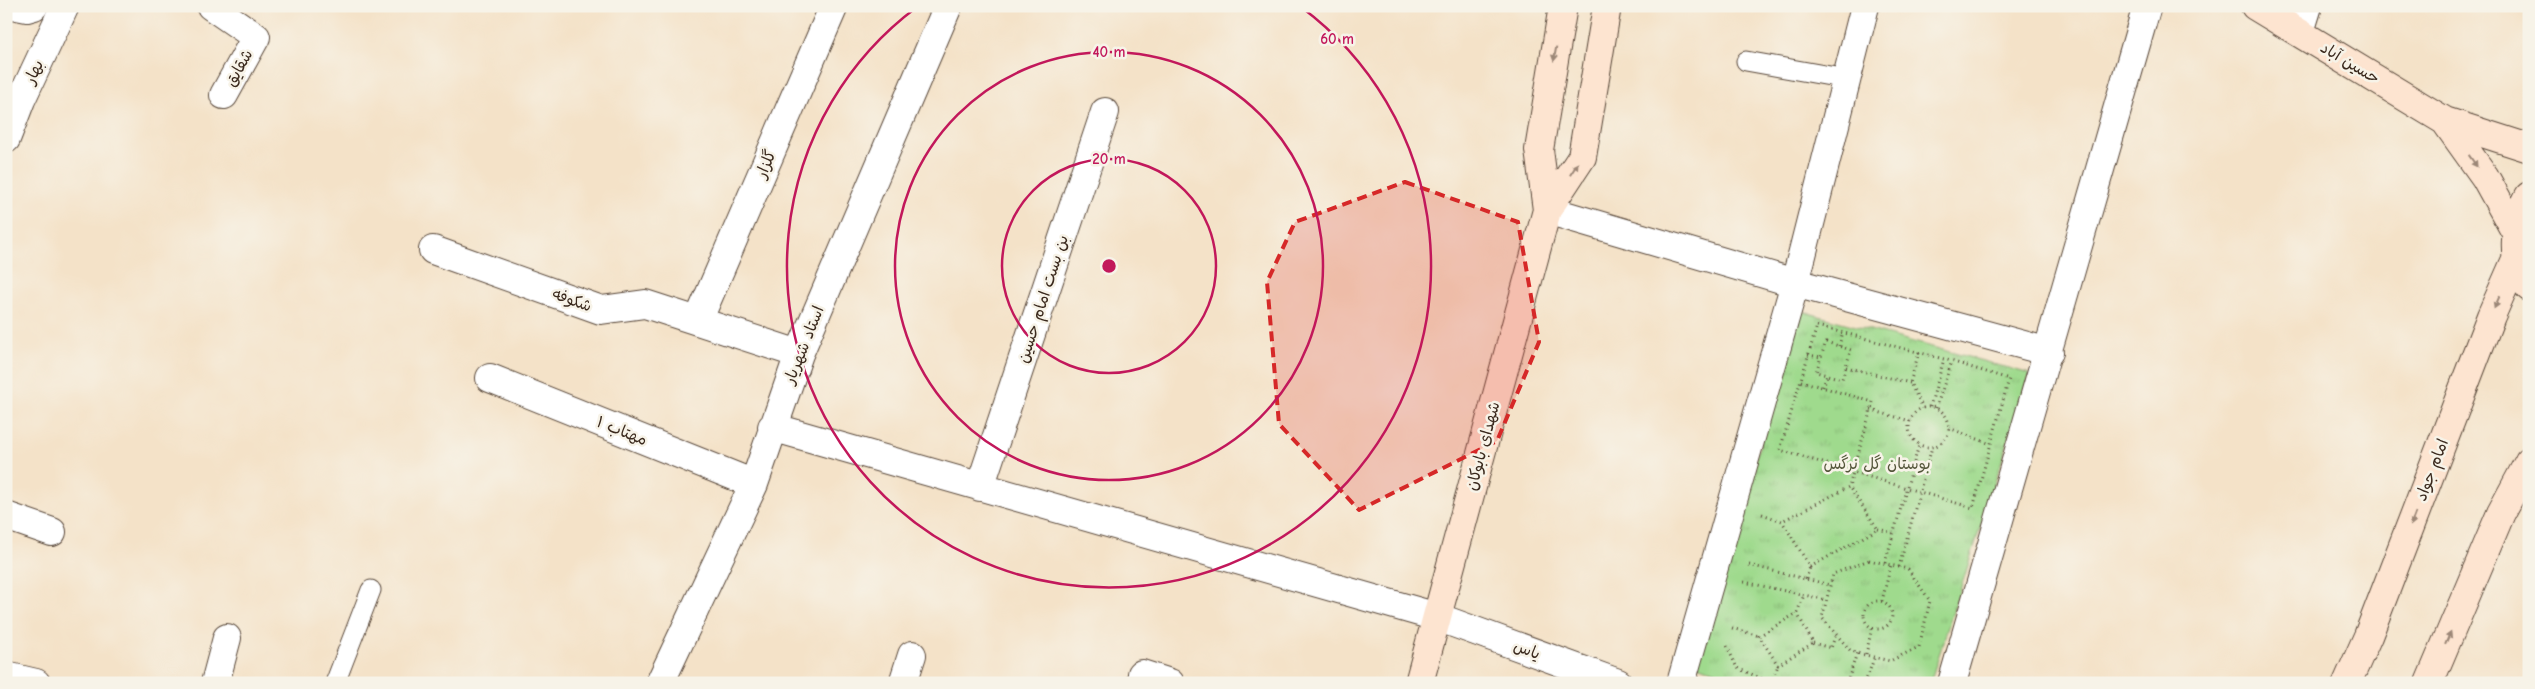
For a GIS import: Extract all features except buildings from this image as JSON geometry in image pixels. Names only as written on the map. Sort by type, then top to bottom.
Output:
[{"type":"street","points":[[17,6],[27,8],[34,6]]},
{"type":"street","name":"بهار","points":[[6,139],[65,6]]},
{"type":"street","name":"شقایق","points":[[211,6],[256,36],[224,95]]},
{"type":"street","name":"گلزار","points":[[698,321],[834,6]]},
{"type":"street","name":"استاد شهریار","points":[[660,683],[754,484],[772,426],[799,354],[948,6]]},
{"type":"street","name":"شهدای بابوکان","points":[[1548,210],[1539,150],[1563,6]]},
{"type":"street","name":"شهدای بابوکان","points":[[1419,683],[1548,210],[1582,157],[1607,6]]},
{"type":"street","points":[[1681,683],[1795,283],[1865,6]]},
{"type":"street","points":[[1952,683],[2049,352],[2147,6]]},
{"type":"street","name":"حسین آباد","points":[[2255,6],[2445,121]]},
{"type":"street","points":[[2300,32],[2308,6]]},
{"type":"street","name":"بن بست امام حسین","points":[[980,487],[1106,112]]},
{"type":"street","points":[[2445,121],[2529,148]]},
{"type":"street","points":[[2445,121],[2485,177],[2516,245],[2529,287]]},
{"type":"street","name":"امام جواد","points":[[2347,683],[2368,636],[2491,316],[2516,245],[2521,210],[2529,196]]},
{"type":"street","points":[[1548,210],[1795,283],[2049,352]]},
{"type":"street","name":"شکوفه","points":[[433,250],[601,310],[645,304],[799,354]]},
{"type":"street","name":"مهتاب ۱","points":[[490,378],[754,484]]},
{"type":"street","name":"یاس","points":[[772,426],[1437,617],[1618,683]]},
{"type":"street","points":[[2429,683],[2501,513],[2529,460]]},
{"type":"street","points":[[6,516],[52,532]]},
{"type":"street","points":[[215,683],[227,638]]},
{"type":"street","points":[[903,683],[912,655]]},
{"type":"street","points":[[6,676],[36,683]]},
{"type":"street","points":[[1142,678],[1170,683]]},
{"type":"lane","points":[[1746,61],[1847,79]]},
{"type":"lane","points":[[335,683],[371,590]]},
{"type":"path","points":[[1777,459],[1817,326],[1952,361],[2008,379],[1973,508],[1780,450]]},
{"type":"path","points":[[1839,346],[1843,332]]},
{"type":"path","points":[[1826,342],[1839,346],[1851,350],[1842,379],[1816,372],[1826,342]]},
{"type":"path","points":[[1919,352],[1910,383],[1923,408]]},
{"type":"path","points":[[1808,355],[1821,356]]},
{"type":"path","points":[[1930,407],[1944,359]]},
{"type":"path","points":[[1936,408],[1952,361]]},
{"type":"path","points":[[1846,367],[1910,383]]},
{"type":"path","points":[[1823,387],[1827,375]]},
{"type":"path","points":[[1782,521],[1849,487],[1873,402],[1801,380]]},
{"type":"path","points":[[1930,407],[1936,408],[1946,416],[1949,428],[1944,440],[1932,447],[1919,444],[1910,435],[1910,421],[1913,415],[1923,408],[1930,407]]},
{"type":"path","points":[[1871,410],[1910,421]]},
{"type":"path","points":[[1949,428],[1990,444]]},
{"type":"path","points":[[1885,563],[1919,444]]},
{"type":"path","points":[[1899,567],[1932,447]]},
{"type":"path","points":[[1849,487],[1878,529],[1894,533]]},
{"type":"path","points":[[1760,522],[1765,504]]},
{"type":"path","points":[[1762,514],[1782,521],[1810,567]]},
{"type":"path","points":[[1806,579],[1810,567],[1878,529]]},
{"type":"path","points":[[1742,592],[1751,556]]},
{"type":"path","points":[[1870,560],[1891,565],[1908,569],[1930,601],[1919,647],[1890,661],[1850,650],[1822,618],[1833,574],[1870,560]]},
{"type":"path","points":[[1749,565],[1830,586]]},
{"type":"path","points":[[1882,601],[1891,565]]},
{"type":"path","points":[[1744,582],[1826,600]]},
{"type":"path","points":[[1759,636],[1797,613],[1804,595]]},
{"type":"path","points":[[1873,601],[1882,601],[1892,611],[1891,620],[1885,627],[1872,628],[1865,621],[1865,607],[1873,601]]},
{"type":"path","points":[[1797,613],[1813,643],[1831,648],[1836,634]]},
{"type":"path","points":[[1730,634],[1734,619]]},
{"type":"path","points":[[1732,628],[1759,636],[1778,665]]},
{"type":"path","points":[[1866,654],[1872,628]]},
{"type":"path","points":[[1728,641],[1727,648],[1737,668],[1772,683],[1778,665],[1813,643]]},
{"type":"path","points":[[1847,683],[1857,653]]},
{"type":"path","points":[[1865,683],[1874,656]]},
{"type":"highlighted area","points":[[1405,182],[1518,222],[1539,342],[1497,441],[1359,510],[1279,424],[1267,282],[1295,222]]},
{"type":"green space","name":"بوستان گل نرگس","points":[[1801,311],[2030,374],[1930,683],[1746,683],[1693,663]]}]
